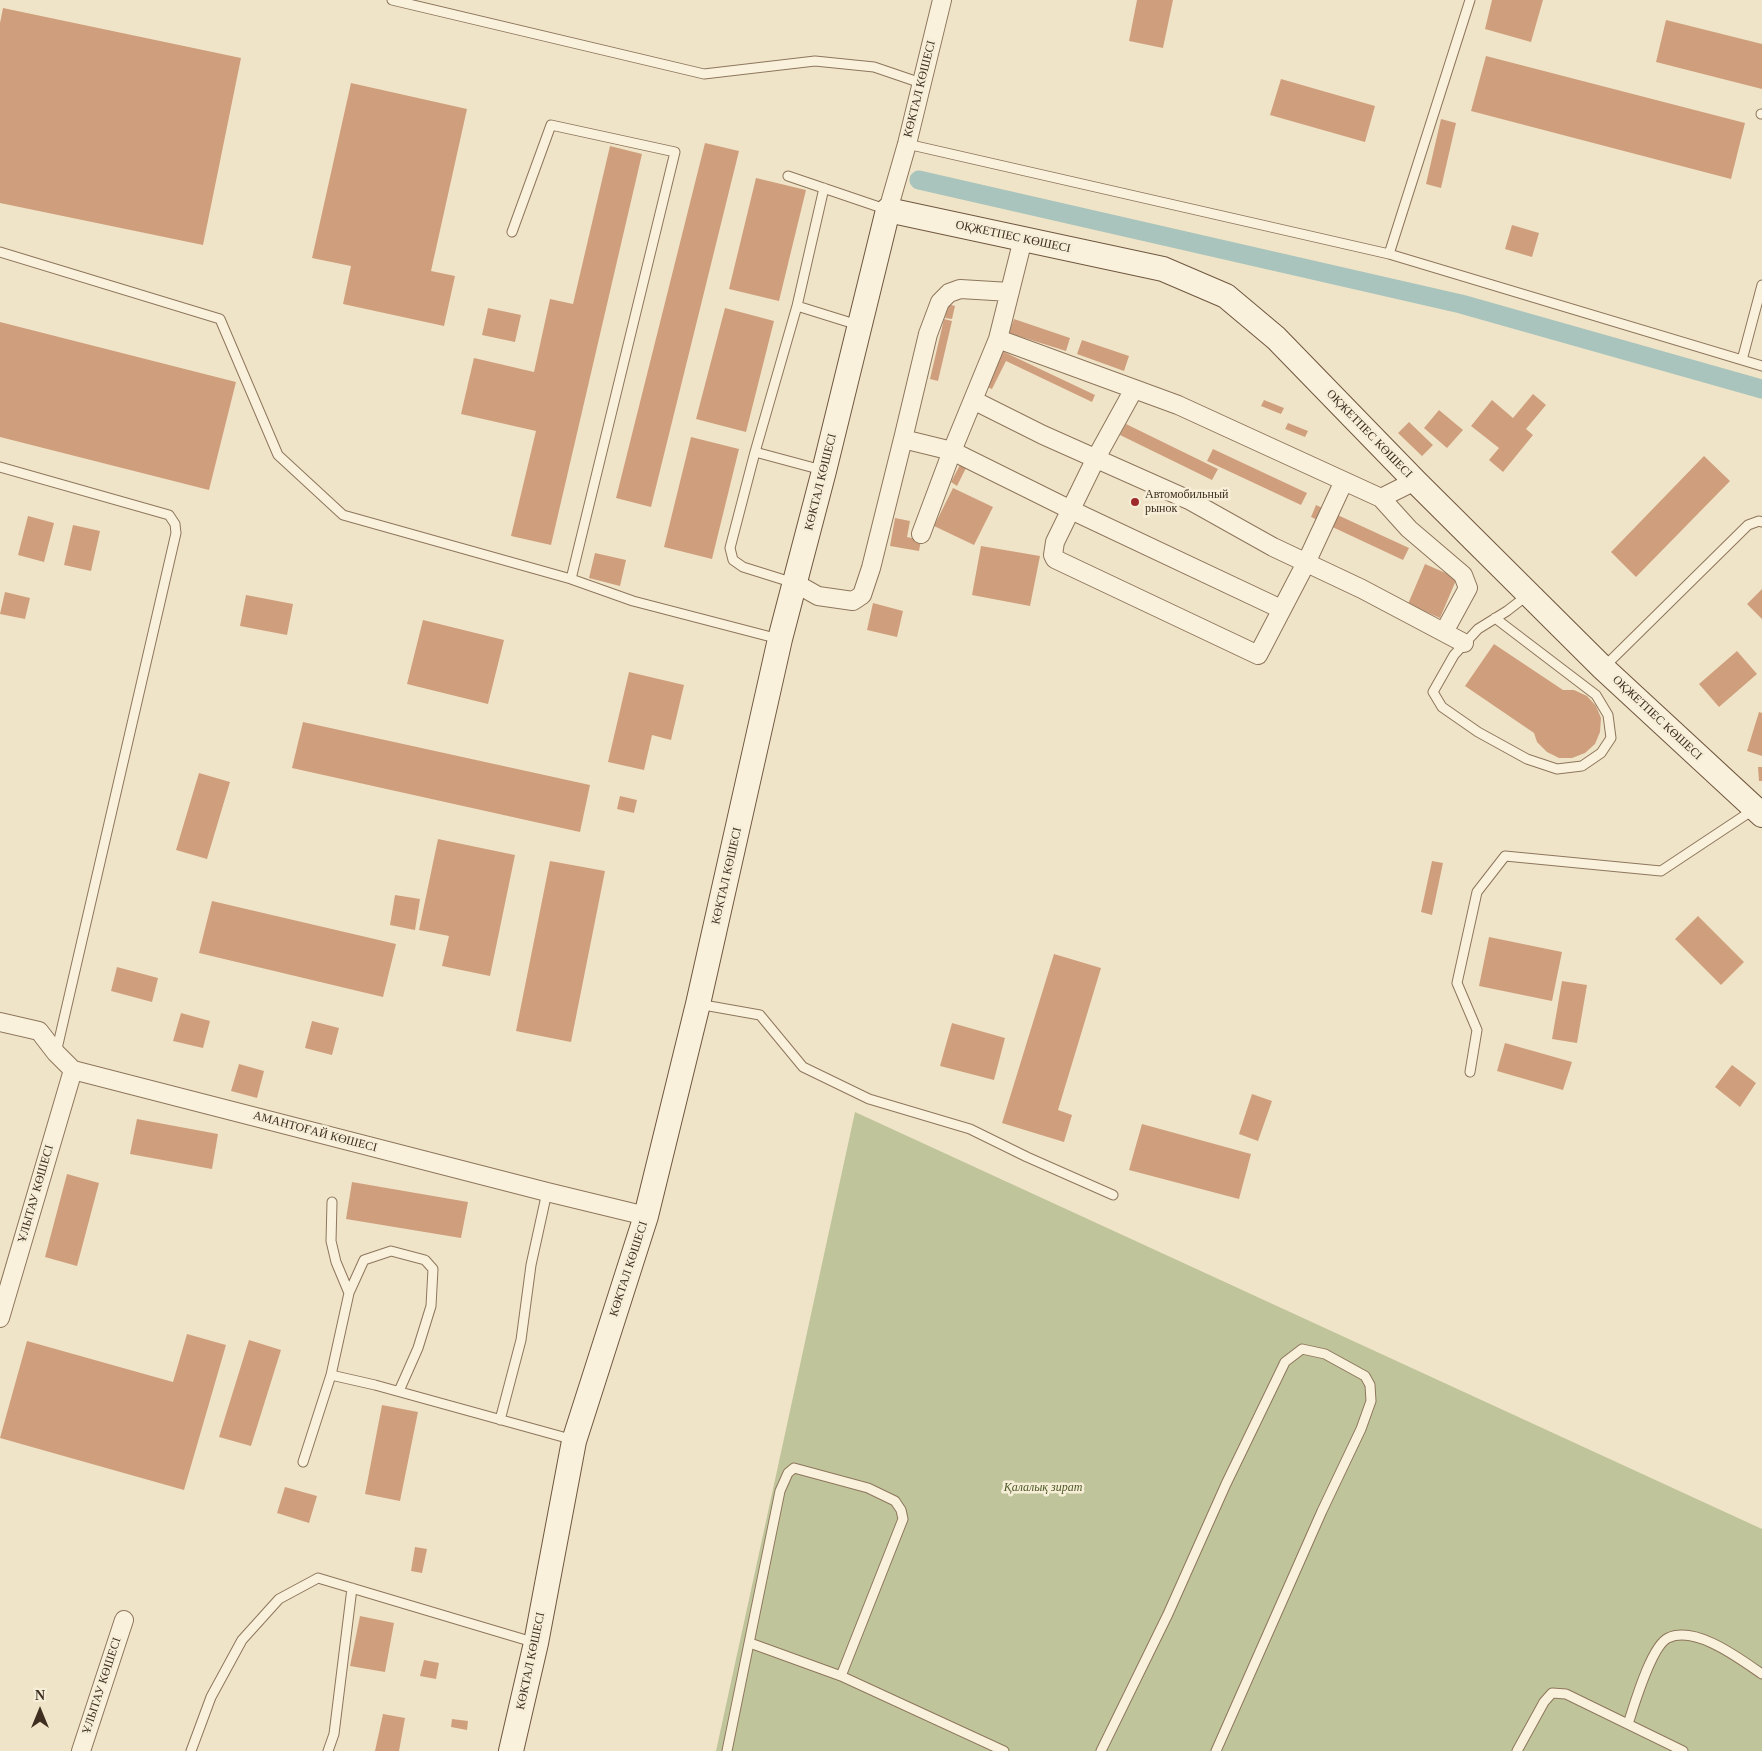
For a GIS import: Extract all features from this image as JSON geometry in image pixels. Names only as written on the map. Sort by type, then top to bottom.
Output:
[{"type":"street","name":"КӨКТАЛ КӨШЕСІ","points":[[511,1751],[536,1644],[574,1440],[646,1216],[698,1004],[780,639],[942,0]]},
{"type":"street","name":"ОҚЖЕТПЕС КӨШЕСІ","points":[[888,210],[1163,270],[1226,296],[1276,338],[1415,481],[1603,668],[1759,812]]},
{"type":"street","points":[[921,534],[952,451],[998,339],[1023,240]]},
{"type":"street","points":[[795,584],[818,596],[853,601],[862,595],[871,568],[928,334],[940,302],[949,293],[960,289],[1010,292]]},
{"type":"street","points":[[998,339],[1178,405],[1381,498],[1409,529],[1463,575],[1468,588],[1444,632]]},
{"type":"street","points":[[1134,389],[1096,458],[1055,542],[1053,555],[1055,560],[1258,655],[1306,563],[1344,481]]},
{"type":"street","points":[[973,400],[1189,500],[1273,547],[1370,594],[1464,643]]},
{"type":"street","points":[[903,439],[952,451],[1071,510],[1281,609]]},
{"type":"street","points":[[1381,498],[1415,481]]},
{"type":"street","points":[[0,1022],[39,1031],[56,1053],[73,1070]]},
{"type":"street","name":"АМАНТОҒАЙ КӨШЕСІ","points":[[73,1070],[646,1216]]},
{"type":"street","name":"ҰЛЫТАУ КӨШЕСІ","points":[[0,1318],[73,1070]]},
{"type":"street","name":"ҰЛЫТАУ КӨШЕСІ","points":[[81,1751],[124,1620]]},
{"type":"lane","points":[[392,0],[704,74],[815,61],[874,67],[921,83]]},
{"type":"lane","points":[[1389,254],[1470,0]]},
{"type":"lane","points":[[512,232],[551,125],[675,152],[571,579]]},
{"type":"lane","points":[[907,144],[1389,254],[1762,366]]},
{"type":"lane","points":[[788,176],[888,210]]},
{"type":"lane","points":[[795,584],[743,567],[733,560],[730,548],[755,452],[797,306],[824,188]]},
{"type":"lane","points":[[0,252],[220,319],[278,455],[343,515],[571,579],[634,602],[780,639]]},
{"type":"lane","points":[[1742,360],[1762,285]]},
{"type":"lane","points":[[797,306],[860,326]]},
{"type":"lane","points":[[755,452],[824,471]]},
{"type":"lane","points":[[0,467],[169,515],[175,524],[176,533],[56,1053]]},
{"type":"lane","points":[[1603,668],[1748,525],[1759,521],[1762,522]]},
{"type":"lane","points":[[1495,618],[1596,695],[1608,715],[1611,738],[1601,753],[1582,766],[1557,769],[1527,759],[1478,732],[1442,707],[1433,692],[1454,655],[1478,628],[1529,594]]},
{"type":"lane","points":[[1470,1072],[1476,1030],[1457,983],[1476,892],[1505,856],[1661,871],[1759,812]]},
{"type":"lane","points":[[698,1004],[760,1014],[803,1067],[869,1099],[970,1129],[1026,1157],[1113,1195]]},
{"type":"lane","points":[[500,1420],[521,1340],[532,1265],[547,1192]]},
{"type":"lane","points":[[332,1202],[331,1241],[336,1262],[348,1293]]},
{"type":"lane","points":[[303,1462],[331,1375],[348,1293],[364,1260],[391,1251],[425,1260],[433,1269],[431,1306],[418,1348],[399,1391]]},
{"type":"lane","points":[[1101,1751],[1168,1614],[1226,1484],[1284,1362],[1302,1349],[1325,1354],[1365,1376],[1370,1385],[1371,1401],[1216,1751]]},
{"type":"lane","points":[[331,1375],[399,1391],[574,1440]]},
{"type":"lane","points":[[728,1751],[780,1491],[788,1473],[794,1468],[868,1488],[894,1501],[901,1510],[903,1520],[841,1676]]},
{"type":"lane","points":[[191,1751],[211,1698],[242,1640],[279,1599],[318,1578],[536,1644]]},
{"type":"lane","points":[[328,1751],[334,1734],[352,1588]]},
{"type":"lane","points":[[1628,1724],[1650,1664],[1658,1648],[1667,1638],[1694,1636],[1717,1645],[1762,1674]]},
{"type":"lane","points":[[750,1642],[841,1676],[1004,1751]]},
{"type":"lane","points":[[1518,1751],[1544,1702],[1552,1693],[1566,1694],[1683,1751]]},
{"type":"green space","name":"Қалалық зират","points":[[855,1112],[1762,1529],[1762,1751],[716,1751]]},
{"type":"building","points":[[1137,0],[1173,0],[1163,48],[1129,41]]},
{"type":"building","points":[[1492,0],[1543,0],[1531,42],[1485,29]]},
{"type":"building","points":[[3,8],[241,58],[203,245],[0,203],[0,23]]},
{"type":"building","points":[[1666,20],[1762,44],[1762,89],[1656,62]]},
{"type":"building","points":[[1486,56],[1745,123],[1731,179],[1471,111]]},
{"type":"building","points":[[1281,79],[1375,106],[1365,142],[1270,115]]},
{"type":"building","points":[[351,83],[467,109],[431,271],[455,276],[444,326],[343,304],[351,266],[312,258]]},
{"type":"building","points":[[1441,119],[1456,123],[1441,188],[1426,184]]},
{"type":"building","points":[[705,143],[739,151],[651,507],[616,498]]},
{"type":"building","points":[[610,146],[642,154],[551,545],[511,536],[536,431],[461,414],[474,358],[534,372],[550,299],[573,304]]},
{"type":"building","points":[[756,178],[806,190],[779,301],[729,289]]},
{"type":"building","points":[[1512,225],[1539,233],[1532,257],[1505,249]]},
{"type":"building","points":[[948,304],[955,306],[952,319],[945,318]]},
{"type":"building","points":[[488,308],[521,315],[515,342],[482,335]]},
{"type":"building","points":[[725,308],[774,321],[746,432],[696,419]]},
{"type":"building","points":[[944,319],[952,321],[938,381],[930,379]]},
{"type":"building","points":[[1014,319],[1070,338],[1066,351],[1009,333]]},
{"type":"building","points":[[0,322],[236,382],[209,490],[0,437]]},
{"type":"building","points":[[1082,340],[1129,356],[1124,371],[1077,354]]},
{"type":"building","points":[[1002,351],[1095,395],[1092,402],[1006,361],[992,389],[985,386]]},
{"type":"building","points":[[1533,394],[1546,405],[1526,429],[1533,435],[1503,472],[1489,460],[1499,448],[1471,426],[1492,400],[1513,418]]},
{"type":"building","points":[[1264,400],[1284,408],[1281,414],[1261,406]]},
{"type":"building","points":[[1439,410],[1463,430],[1447,448],[1424,428]]},
{"type":"building","points":[[1409,422],[1433,445],[1422,456],[1398,433]]},
{"type":"building","points":[[1288,423],[1308,431],[1305,437],[1285,429]]},
{"type":"building","points":[[1126,424],[1218,469],[1212,480],[1120,435]]},
{"type":"building","points":[[691,437],[739,449],[712,559],[664,547]]},
{"type":"building","points":[[1213,449],[1307,493],[1301,505],[1207,461]]},
{"type":"building","points":[[1704,456],[1730,481],[1636,577],[1611,552]]},
{"type":"building","points":[[961,463],[967,466],[957,486],[951,482]]},
{"type":"building","points":[[953,488],[993,507],[974,545],[934,526]]},
{"type":"building","points":[[1316,505],[1409,548],[1403,560],[1311,517]]},
{"type":"building","points":[[28,516],[54,523],[44,562],[18,555]]},
{"type":"building","points":[[895,518],[910,521],[907,537],[921,540],[919,551],[890,546]]},
{"type":"building","points":[[73,525],[100,531],[91,571],[64,565]]},
{"type":"building","points":[[981,546],[1040,556],[1030,606],[972,595]]},
{"type":"building","points":[[595,553],[626,560],[620,586],[589,578]]},
{"type":"building","points":[[1425,564],[1457,578],[1440,618],[1408,604]]},
{"type":"building","points":[[1762,589],[1762,619],[1747,604]]},
{"type":"building","points":[[5,592],[30,598],[25,619],[0,614]]},
{"type":"building","points":[[246,595],[293,604],[287,635],[240,626]]},
{"type":"building","points":[[873,603],[903,611],[897,637],[867,630]]},
{"type":"building","points":[[423,620],[504,640],[488,704],[407,684]]},
{"type":"building","points":[[1494,644],[1563,690],[1574,690],[1587,696],[1596,706],[1601,718],[1600,732],[1595,744],[1585,753],[1572,758],[1559,758],[1547,752],[1537,742],[1534,733],[1465,686]]},
{"type":"building","points":[[1737,651],[1757,674],[1719,707],[1699,684]]},
{"type":"building","points":[[629,672],[684,685],[671,740],[652,735],[644,770],[608,762]]},
{"type":"building","points":[[1759,712],[1762,713],[1762,756],[1747,751]]},
{"type":"building","points":[[303,722],[590,785],[580,832],[292,768]]},
{"type":"building","points":[[1758,767],[1762,767],[1762,781],[1759,781]]},
{"type":"building","points":[[199,773],[230,782],[207,859],[176,850]]},
{"type":"building","points":[[620,796],[637,800],[634,813],[617,809]]},
{"type":"building","points":[[438,839],[515,855],[490,976],[442,966],[449,936],[419,930]]},
{"type":"building","points":[[550,861],[605,871],[571,1042],[516,1031]]},
{"type":"building","points":[[1432,861],[1443,863],[1432,915],[1421,912]]},
{"type":"building","points":[[395,895],[420,899],[415,930],[390,925]]},
{"type":"building","points":[[212,901],[396,944],[383,997],[199,953]]},
{"type":"building","points":[[1698,916],[1744,962],[1721,985],[1675,939]]},
{"type":"building","points":[[1489,937],[1562,952],[1552,1001],[1479,986]]},
{"type":"building","points":[[1054,954],[1101,968],[1058,1110],[1072,1115],[1064,1142],[1002,1123]]},
{"type":"building","points":[[117,967],[158,978],[152,1002],[111,991]]},
{"type":"building","points":[[1562,981],[1587,985],[1577,1043],[1552,1039]]},
{"type":"building","points":[[181,1013],[210,1021],[203,1048],[173,1041]]},
{"type":"building","points":[[312,1021],[339,1028],[332,1055],[305,1048]]},
{"type":"building","points":[[952,1023],[1005,1038],[994,1080],[940,1066]]},
{"type":"building","points":[[1505,1043],[1572,1062],[1563,1090],[1497,1071]]},
{"type":"building","points":[[239,1064],[264,1071],[257,1098],[231,1091]]},
{"type":"building","points":[[1732,1065],[1756,1083],[1740,1107],[1715,1087]]},
{"type":"building","points":[[1252,1094],[1272,1101],[1258,1141],[1239,1134]]},
{"type":"building","points":[[137,1119],[218,1134],[212,1169],[130,1154]]},
{"type":"building","points":[[1142,1124],[1251,1154],[1239,1199],[1129,1170]]},
{"type":"building","points":[[67,1174],[99,1183],[77,1266],[45,1257]]},
{"type":"building","points":[[352,1182],[468,1202],[461,1238],[346,1219]]},
{"type":"building","points":[[187,1334],[226,1345],[184,1490],[0,1438],[27,1341],[173,1382]]},
{"type":"building","points":[[249,1340],[281,1350],[251,1446],[219,1437]]},
{"type":"building","points":[[382,1405],[418,1412],[400,1501],[365,1494]]},
{"type":"building","points":[[285,1487],[317,1496],[309,1523],[277,1513]]},
{"type":"building","points":[[415,1547],[427,1549],[422,1573],[411,1571]]},
{"type":"building","points":[[360,1616],[394,1623],[385,1672],[350,1666]]},
{"type":"building","points":[[424,1660],[439,1663],[436,1679],[420,1676]]},
{"type":"building","points":[[383,1714],[405,1718],[399,1751],[375,1751]]},
{"type":"building","points":[[452,1719],[468,1721],[467,1730],[451,1727]]},
{"type":"waterway","points":[[919,180],[1461,304],[1762,389]]},
{"type":"place","name":"Автомобильный рынок","points":[[1135,502]]}]
